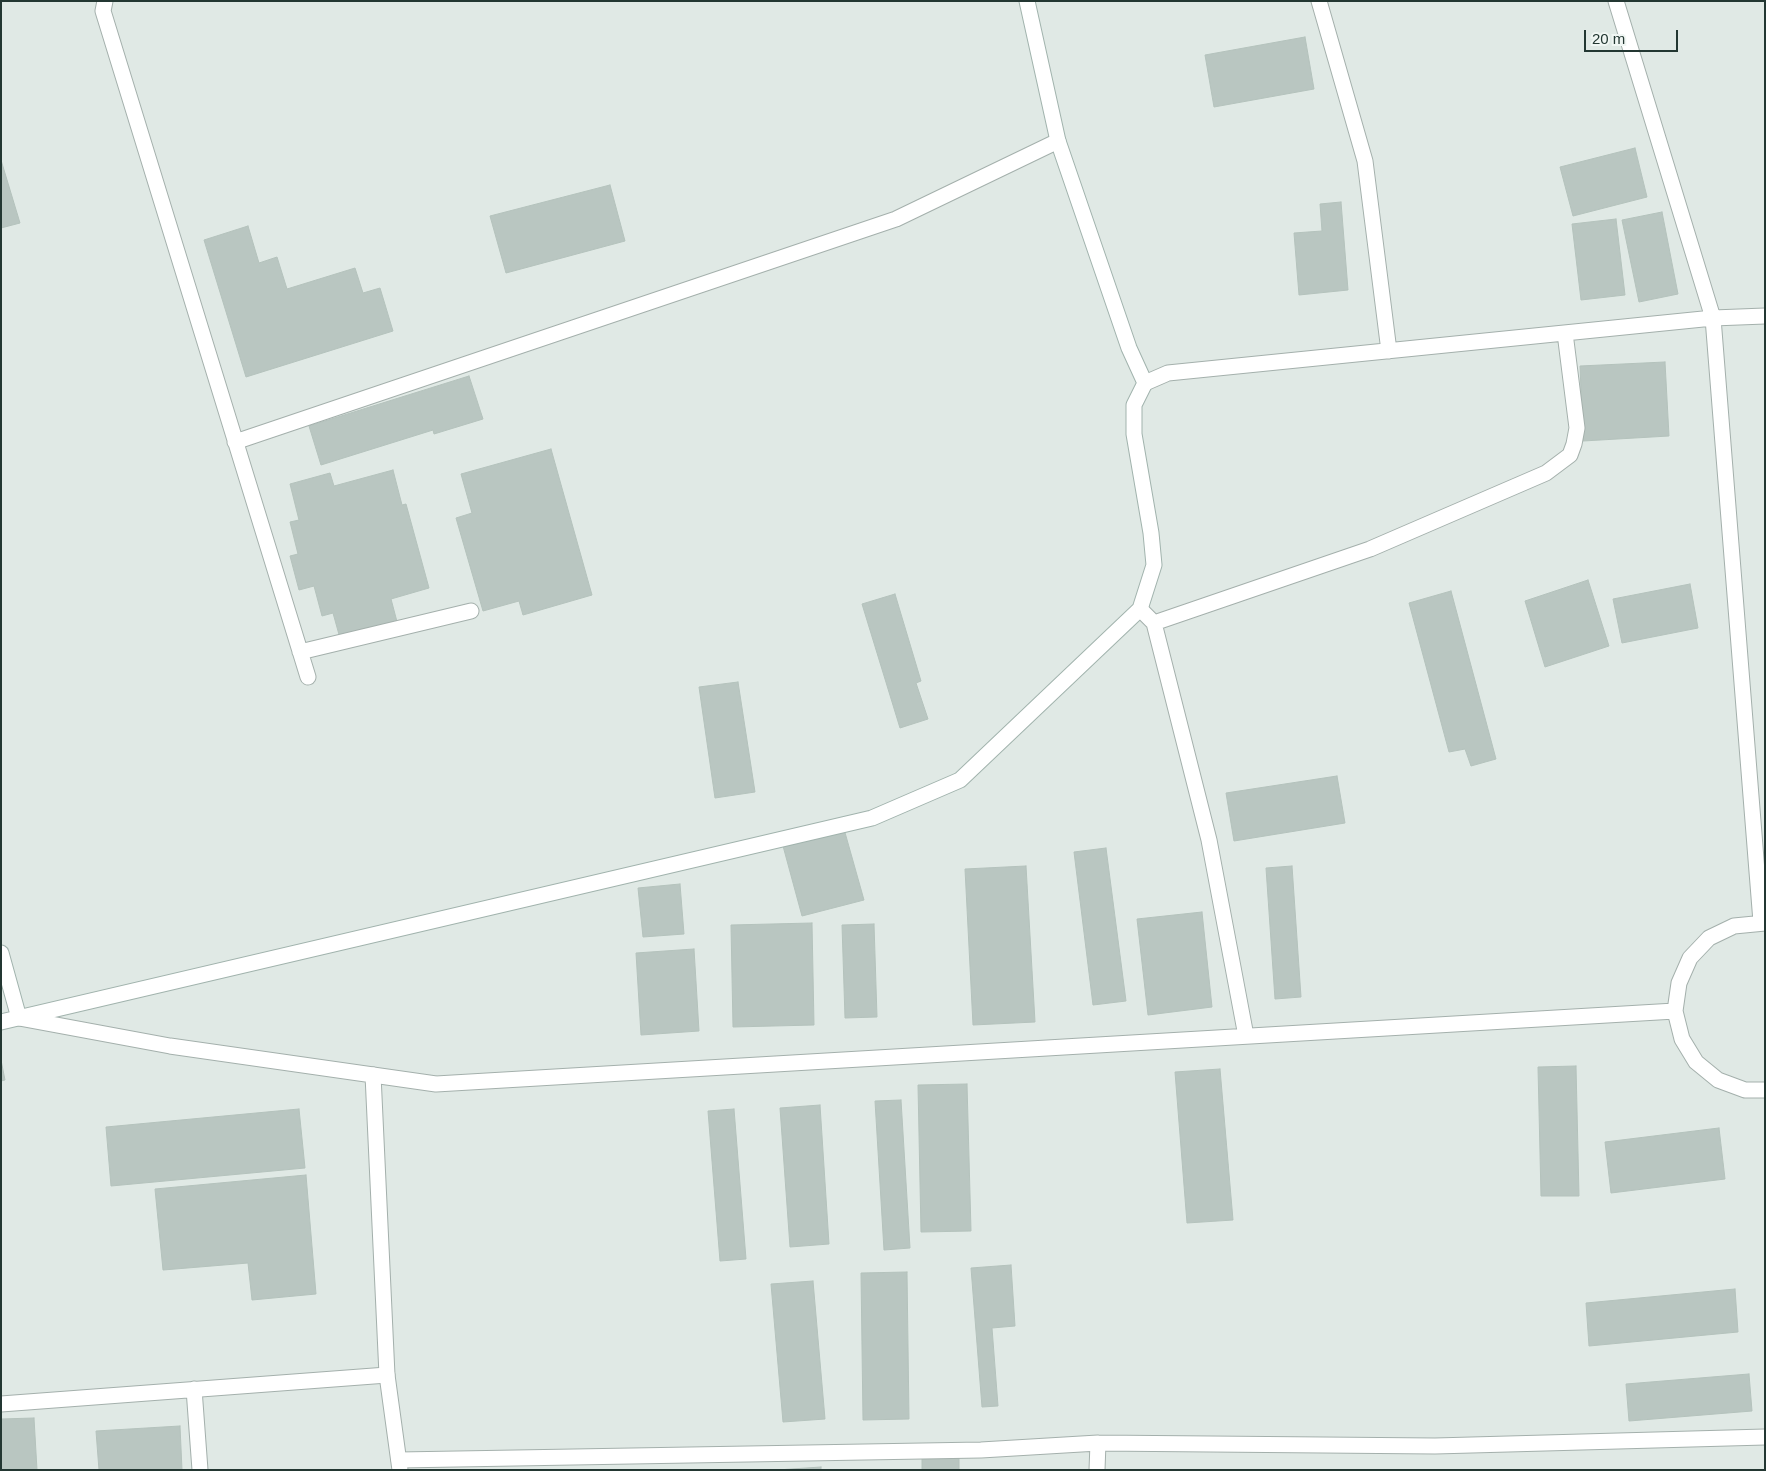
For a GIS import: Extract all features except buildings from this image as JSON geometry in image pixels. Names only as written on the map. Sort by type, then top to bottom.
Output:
[{"type":"street","points":[[105,1],[103,10],[308,677]]},
{"type":"street","points":[[1027,1],[1058,141],[1129,348],[1145,383]]},
{"type":"street","points":[[1319,1],[1365,161],[1389,352]]},
{"type":"street","points":[[1616,1],[1713,318],[1763,922],[1734,926],[1710,938],[1690,958],[1679,983],[1675,1011],[1682,1038],[1696,1062],[1718,1080],[1745,1090],[1765,1090]]},
{"type":"street","points":[[235,442],[896,219],[1058,141]]},
{"type":"street","points":[[1,1022],[872,818],[960,780],[1140,609],[1154,565],[1152,533],[1134,434],[1134,406],[1145,383],[1168,373],[1713,318],[1765,316]]},
{"type":"street","points":[[1154,623],[1370,549],[1546,473],[1570,455],[1577,428],[1565,333]]},
{"type":"street","points":[[1140,609],[1154,623],[1208,840],[1246,1036]]},
{"type":"street","points":[[300,652],[471,611]]},
{"type":"street","points":[[1,953],[19,1018]]},
{"type":"street","points":[[19,1018],[170,1046],[436,1084],[1675,1011]]},
{"type":"street","points":[[373,1076],[386,1375],[399,1465],[972,1450],[1098,1443],[1435,1446],[1765,1437]]},
{"type":"street","points":[[1,1404],[386,1375]]},
{"type":"street","points":[[194,1390],[200,1470]]},
{"type":"street","points":[[1097,1470],[1098,1443]]}]
